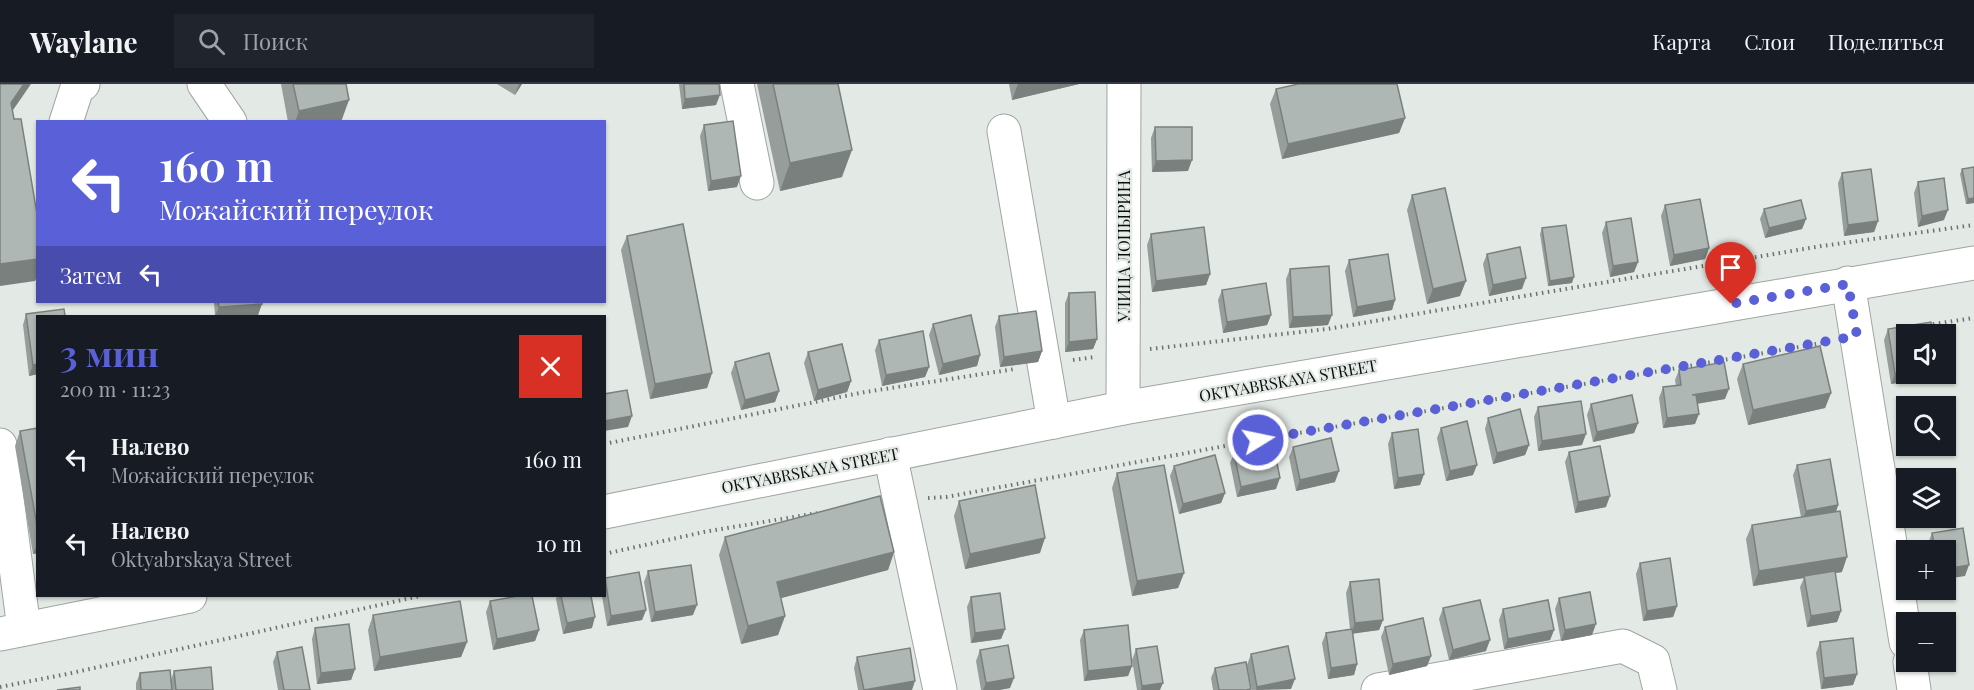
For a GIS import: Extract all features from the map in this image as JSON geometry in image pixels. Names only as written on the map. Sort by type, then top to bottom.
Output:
[{"type":"main road","points":[[67,120],[78,88],[83,84]]},
{"type":"main road","points":[[204,84],[234,103]]},
{"type":"main road","points":[[737,84],[757,183]]},
{"type":"main road","name":"УЛИЦА ЛОПЫРИНА","points":[[1123,408],[1124,84]]},
{"type":"main road","points":[[1004,131],[1054,422]]},
{"type":"main road","name":"OKTYABRSKAYA STREET","points":[[606,512],[1123,408],[1974,263]]},
{"type":"main road","points":[[1848,284],[1901,612]]},
{"type":"main road","points":[[0,445],[12,632],[185,597]]},
{"type":"main road","points":[[890,454],[940,690]]},
{"type":"main road","points":[[1378,690],[1623,646],[1653,661],[1660,690]]},
{"type":"main road","points":[[1911,672],[1914,690]]},
{"type":"path","points":[[606,444],[865,392],[1123,353],[1328,329],[1822,246],[1974,225]]},
{"type":"path","points":[[1934,324],[1974,318]]},
{"type":"path","points":[[899,499],[946,497],[1258,440],[1857,336]]},
{"type":"path","points":[[606,554],[704,532],[819,513]]},
{"type":"path","points":[[0,687],[67,675],[416,597]]},
{"type":"building","points":[[0,84],[24,84],[11,103],[14,119],[21,119],[36,208],[36,259],[0,264]]},
{"type":"building","points":[[293,84],[346,84],[349,100],[299,111]]},
{"type":"building","points":[[684,84],[719,84],[720,95],[685,99]]},
{"type":"building","points":[[773,84],[838,84],[852,150],[790,163]]},
{"type":"building","points":[[1298,84],[1397,84],[1405,118],[1288,144],[1276,89]]},
{"type":"building","points":[[733,121],[741,176],[711,181],[704,125]]},
{"type":"building","points":[[1155,127],[1192,127],[1192,160],[1156,161]]},
{"type":"building","points":[[1974,167],[1974,198],[1968,199],[1962,169]]},
{"type":"building","points":[[1871,169],[1878,221],[1848,225],[1842,173]]},
{"type":"building","points":[[1944,178],[1948,210],[1922,216],[1918,182]]},
{"type":"building","points":[[1445,188],[1466,281],[1433,289],[1412,195]]},
{"type":"building","points":[[1700,199],[1709,248],[1674,255],[1665,205]]},
{"type":"building","points":[[1801,200],[1806,219],[1769,228],[1764,209]]},
{"type":"building","points":[[1631,218],[1638,262],[1613,266],[1606,222]]},
{"type":"building","points":[[683,224],[712,373],[655,384],[627,236]]},
{"type":"building","points":[[1566,225],[1574,277],[1550,281],[1542,228]]},
{"type":"building","points":[[1204,227],[1210,274],[1156,281],[1151,234]]},
{"type":"building","points":[[1520,247],[1526,278],[1493,285],[1487,254]]},
{"type":"building","points":[[1388,254],[1395,300],[1357,307],[1349,260]]},
{"type":"building","points":[[1329,266],[1332,315],[1293,317],[1290,269]]},
{"type":"building","points":[[1266,283],[1271,315],[1227,322],[1222,290]]},
{"type":"building","points":[[1095,292],[1097,339],[1069,342],[1069,293]]},
{"type":"building","points":[[218,303],[262,303],[262,304],[219,307]]},
{"type":"building","points":[[64,309],[65,315],[36,315],[36,364],[33,365],[26,314]]},
{"type":"building","points":[[1036,311],[1042,351],[1004,357],[999,316]]},
{"type":"building","points":[[971,315],[980,355],[943,364],[933,324]]},
{"type":"building","points":[[1896,328],[1895,374],[1888,329]]},
{"type":"building","points":[[923,331],[929,367],[886,375],[879,340]]},
{"type":"building","points":[[842,344],[851,381],[818,390],[808,352]]},
{"type":"building","points":[[1820,346],[1831,393],[1753,410],[1743,364]]},
{"type":"building","points":[[769,353],[779,391],[745,400],[735,362]]},
{"type":"building","points":[[1724,362],[1729,389],[1692,395],[1696,395],[1699,414],[1667,418],[1663,387],[1681,385],[1679,370]]},
{"type":"building","points":[[627,390],[632,416],[606,421],[606,394]]},
{"type":"building","points":[[1632,395],[1638,423],[1597,432],[1591,404]]},
{"type":"building","points":[[1581,401],[1586,434],[1542,441],[1538,407]]},
{"type":"building","points":[[1520,409],[1529,445],[1497,453],[1488,418]]},
{"type":"building","points":[[1467,421],[1477,465],[1450,471],[1441,428]]},
{"type":"building","points":[[36,428],[36,520],[20,431]]},
{"type":"building","points":[[1418,429],[1424,474],[1398,478],[1392,433]]},
{"type":"building","points":[[1331,438],[1339,471],[1300,480],[1293,447]]},
{"type":"building","points":[[1273,444],[1280,478],[1241,487],[1234,453]]},
{"type":"building","points":[[1600,446],[1610,496],[1578,502],[1569,452]]},
{"type":"building","points":[[1215,455],[1225,493],[1183,504],[1174,466]]},
{"type":"building","points":[[1830,459],[1838,505],[1806,511],[1797,465]]},
{"type":"building","points":[[1164,465],[1184,573],[1137,581],[1117,473]]},
{"type":"building","points":[[1035,485],[1045,538],[970,554],[959,501]]},
{"type":"building","points":[[880,496],[894,552],[777,582],[785,616],[748,626],[725,537]]},
{"type":"building","points":[[1840,511],[1847,557],[1759,571],[1752,525]]},
{"type":"building","points":[[1963,528],[1969,565],[1956,567],[1956,540],[1933,540],[1932,533]]},
{"type":"building","points":[[1670,558],[1677,606],[1647,611],[1640,563]]},
{"type":"building","points":[[691,565],[697,605],[655,612],[648,571]]},
{"type":"building","points":[[1835,571],[1841,611],[1811,616],[1804,576]]},
{"type":"building","points":[[639,572],[646,610],[611,616],[606,578]]},
{"type":"building","points":[[1379,579],[1383,620],[1355,623],[1350,582]]},
{"type":"building","points":[[1590,592],[1596,624],[1565,630],[1559,598]]},
{"type":"building","points":[[1000,593],[1005,629],[975,633],[971,597]]},
{"type":"building","points":[[512,597],[532,597],[539,630],[497,639],[490,601]]},
{"type":"building","points":[[561,597],[591,597],[595,617],[567,623]]},
{"type":"building","points":[[1480,600],[1490,640],[1453,650],[1443,608]]},
{"type":"building","points":[[1548,600],[1554,630],[1508,639],[1503,609]]},
{"type":"building","points":[[460,601],[467,642],[380,657],[373,615]]},
{"type":"building","points":[[1423,618],[1431,656],[1393,664],[1385,627]]},
{"type":"building","points":[[349,624],[355,669],[321,673],[315,628]]},
{"type":"building","points":[[1128,625],[1132,666],[1088,671],[1084,630]]},
{"type":"building","points":[[1352,629],[1357,664],[1331,668],[1326,633]]},
{"type":"building","points":[[1853,638],[1857,674],[1824,678],[1820,642]]},
{"type":"building","points":[[1008,645],[1014,678],[986,683],[980,650]]},
{"type":"building","points":[[1157,646],[1163,683],[1142,686],[1136,649]]},
{"type":"building","points":[[1288,646],[1295,679],[1257,687],[1251,654]]},
{"type":"building","points":[[302,647],[310,690],[284,690],[277,652]]},
{"type":"building","points":[[910,648],[915,681],[864,690],[857,657]]},
{"type":"building","points":[[1246,662],[1251,689],[1219,690],[1215,668]]},
{"type":"building","points":[[211,667],[213,690],[176,690],[174,671]]},
{"type":"building","points":[[170,670],[172,690],[141,690],[140,673]]},
{"type":"building","points":[[80,687],[80,690],[57,690]]},
{"type":"route","points":[[1258,440],[1857,336],[1848,284],[1731,304]]}]
